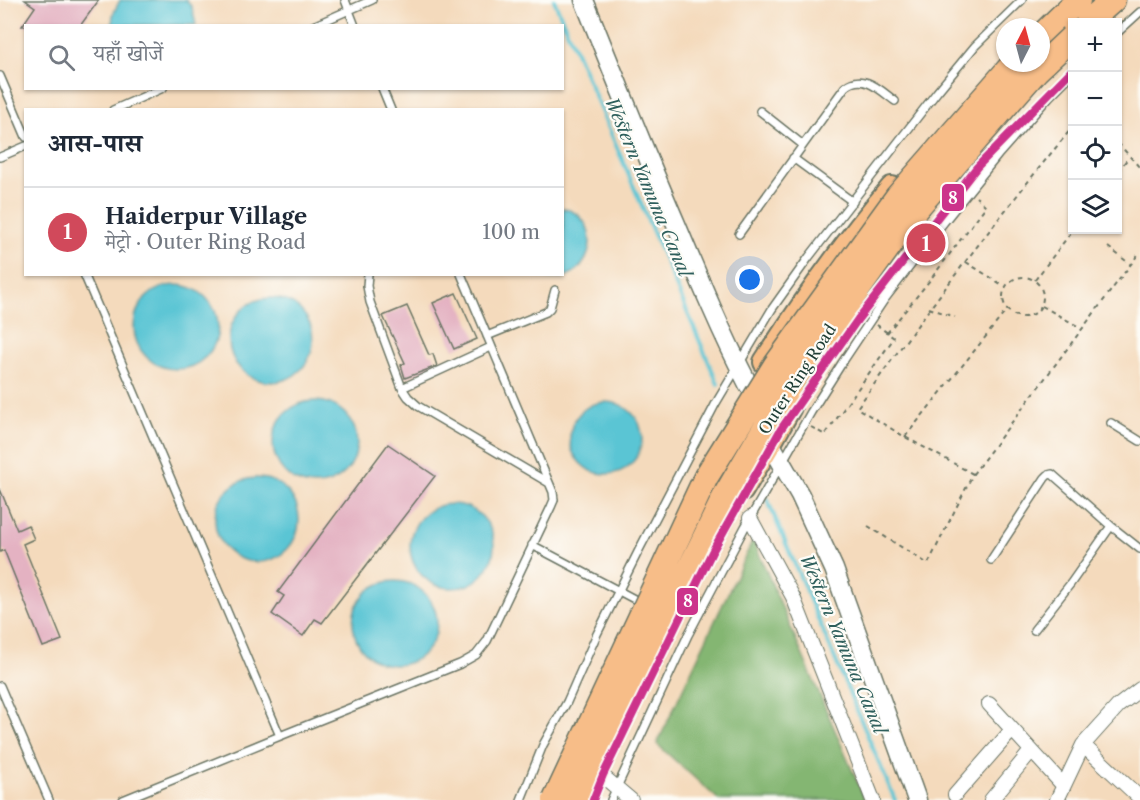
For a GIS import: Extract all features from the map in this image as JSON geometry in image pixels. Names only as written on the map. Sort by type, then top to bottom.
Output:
[{"type":"highway","points":[[1050,27],[1078,0]]},
{"type":"highway","points":[[1093,18],[1113,0]]},
{"type":"highway","name":"Outer Ring Road","points":[[577,800],[726,494],[793,380],[915,210],[1036,71],[1068,41]]},
{"type":"highway","name":"Outer Ring Road","points":[[555,800],[706,477],[775,366],[898,196],[1006,72]]},
{"type":"main road","points":[[1045,18],[1064,0]]},
{"type":"main road","points":[[1107,18],[1127,0]]},
{"type":"main road","name":"Outer Ring Road","points":[[585,800],[608,746],[700,565],[818,359],[881,266],[932,202],[1068,53]]},
{"type":"main road","points":[[544,800],[627,596],[749,386],[808,296],[872,212],[996,68]]},
{"type":"main road","points":[[929,144],[960,171]]},
{"type":"street","points":[[584,0],[669,208],[749,386]]},
{"type":"street","points":[[770,443],[808,512],[834,569],[917,800]]},
{"type":"street","points":[[750,518],[793,597],[873,800]]},
{"type":"street","points":[[1057,800],[1083,745],[1118,706],[1140,689]]},
{"type":"street","points":[[989,704],[1063,785]]},
{"type":"street","points":[[955,795],[1012,730]]},
{"type":"street","points":[[1083,745],[1140,798]]},
{"type":"street","points":[[991,800],[1031,751]]},
{"type":"street","points":[[598,772],[614,794],[631,800]]},
{"type":"lane","points":[[345,0],[355,24]]},
{"type":"lane","points":[[318,24],[372,0]]},
{"type":"lane","points":[[520,800],[543,745],[567,702],[597,634],[627,596],[711,413],[772,309],[809,256],[937,92],[975,46],[1022,0]]},
{"type":"lane","points":[[1122,28],[1140,12]]},
{"type":"lane","points":[[0,76],[24,132]]},
{"type":"lane","points":[[614,794],[688,635],[750,518],[842,363],[884,300],[944,222],[998,155],[1068,78]]},
{"type":"lane","points":[[739,234],[845,87],[858,80],[868,82],[895,101]]},
{"type":"lane","points":[[118,108],[158,90]]},
{"type":"lane","points":[[383,90],[390,108]]},
{"type":"lane","points":[[760,111],[803,145]]},
{"type":"lane","points":[[0,157],[24,147]]},
{"type":"lane","points":[[793,158],[853,202]]},
{"type":"lane","points":[[85,276],[280,736]]},
{"type":"lane","points":[[368,276],[370,302],[402,388],[408,397],[418,406],[549,483]]},
{"type":"lane","points":[[123,800],[460,664],[476,655],[487,641],[554,500],[554,492],[462,276]]},
{"type":"lane","points":[[487,336],[546,312],[550,308],[555,290]]},
{"type":"lane","points":[[402,388],[492,347]]},
{"type":"lane","points":[[1111,423],[1140,441]]},
{"type":"lane","points":[[991,560],[1048,475],[1052,474],[1140,549]]},
{"type":"lane","points":[[1034,630],[1111,526]]},
{"type":"lane","points":[[532,545],[627,596]]},
{"type":"lane","points":[[0,686],[50,800]]},
{"type":"path","points":[[973,474],[857,408],[929,308],[1068,133]]},
{"type":"path","points":[[1122,148],[1140,168]]},
{"type":"path","points":[[1122,166],[1129,157]]},
{"type":"path","points":[[887,333],[986,206],[976,196]]},
{"type":"path","points":[[1034,280],[1070,234]]},
{"type":"path","points":[[1108,246],[1130,264]]},
{"type":"path","points":[[868,526],[928,564],[973,474],[1140,252]]},
{"type":"path","points":[[966,262],[1005,286]]},
{"type":"path","points":[[1022,277],[1034,280],[1042,292],[1041,305],[1032,315],[1018,317],[1012,314],[1007,310],[1002,298],[1005,286],[1010,281],[1022,277]]},
{"type":"path","points":[[1041,305],[1081,328]]},
{"type":"path","points":[[929,308],[955,317]]},
{"type":"path","points":[[905,437],[1007,310]]},
{"type":"path","points":[[805,423],[825,435],[894,338],[876,323]]},
{"type":"green space","points":[[753,540],[865,800],[719,800],[657,744]]},
{"type":"water","points":[[120,0],[186,0],[192,7],[196,24],[112,24],[113,14]]},
{"type":"water","points":[[564,208],[576,214],[585,223],[590,246],[579,268],[564,276]]},
{"type":"water","points":[[540,276],[563,276],[554,278]]},
{"type":"water","points":[[176,285],[192,288],[206,297],[215,311],[218,327],[215,343],[206,357],[192,366],[176,369],[160,366],[146,357],[137,343],[134,327],[137,311],[146,297],[160,288]]},
{"type":"water","points":[[263,298],[279,298],[295,305],[306,316],[313,332],[310,356],[301,370],[279,382],[263,382],[247,375],[236,364],[229,348],[229,332],[236,316],[247,305]]},
{"type":"water","points":[[315,401],[331,404],[345,413],[354,427],[357,443],[354,459],[345,473],[331,482],[315,485],[299,482],[285,473],[276,459],[273,443],[276,427],[285,413],[299,404]]},
{"type":"water","points":[[606,402],[626,408],[636,418],[642,438],[636,458],[626,468],[606,474],[586,468],[576,458],[570,438],[576,418],[586,408]]},
{"type":"water","points":[[257,478],[273,481],[287,490],[296,504],[299,520],[296,536],[287,550],[273,559],[257,562],[241,559],[227,550],[218,536],[215,520],[218,504],[227,490],[241,481]]},
{"type":"water","points":[[444,504],[460,504],[476,511],[487,522],[494,538],[491,562],[482,576],[460,588],[444,588],[428,581],[417,570],[410,554],[410,538],[417,522],[428,511]]},
{"type":"water","points":[[395,581],[411,584],[425,593],[434,607],[437,623],[434,639],[425,653],[411,662],[395,665],[379,662],[365,653],[356,639],[353,623],[356,607],[365,593],[379,584]]},
{"type":"building","points":[[25,0],[99,0],[81,24],[24,24],[22,26],[35,7]]},
{"type":"building","points":[[456,293],[477,339],[454,349],[433,303]]},
{"type":"building","points":[[407,306],[429,355],[433,354],[437,366],[405,378],[401,365],[405,363],[383,316]]},
{"type":"building","points":[[388,444],[435,476],[322,623],[315,619],[303,636],[272,614],[284,596],[278,592]]},
{"type":"building","points":[[0,489],[17,530],[28,525],[34,539],[23,544],[62,640],[43,647],[4,550],[0,552]]},
{"type":"waterway","name":"Western Yamuna Canal","points":[[554,0],[718,384]]},
{"type":"waterway","name":"Western Yamuna Canal","points":[[767,499],[895,800]]},
{"type":"transit line","name":"8","points":[[593,800],[712,552],[781,429],[858,319],[977,167],[1070,72]]},
{"type":"place","name":"Haiderpur Village","points":[[926,243]]}]
